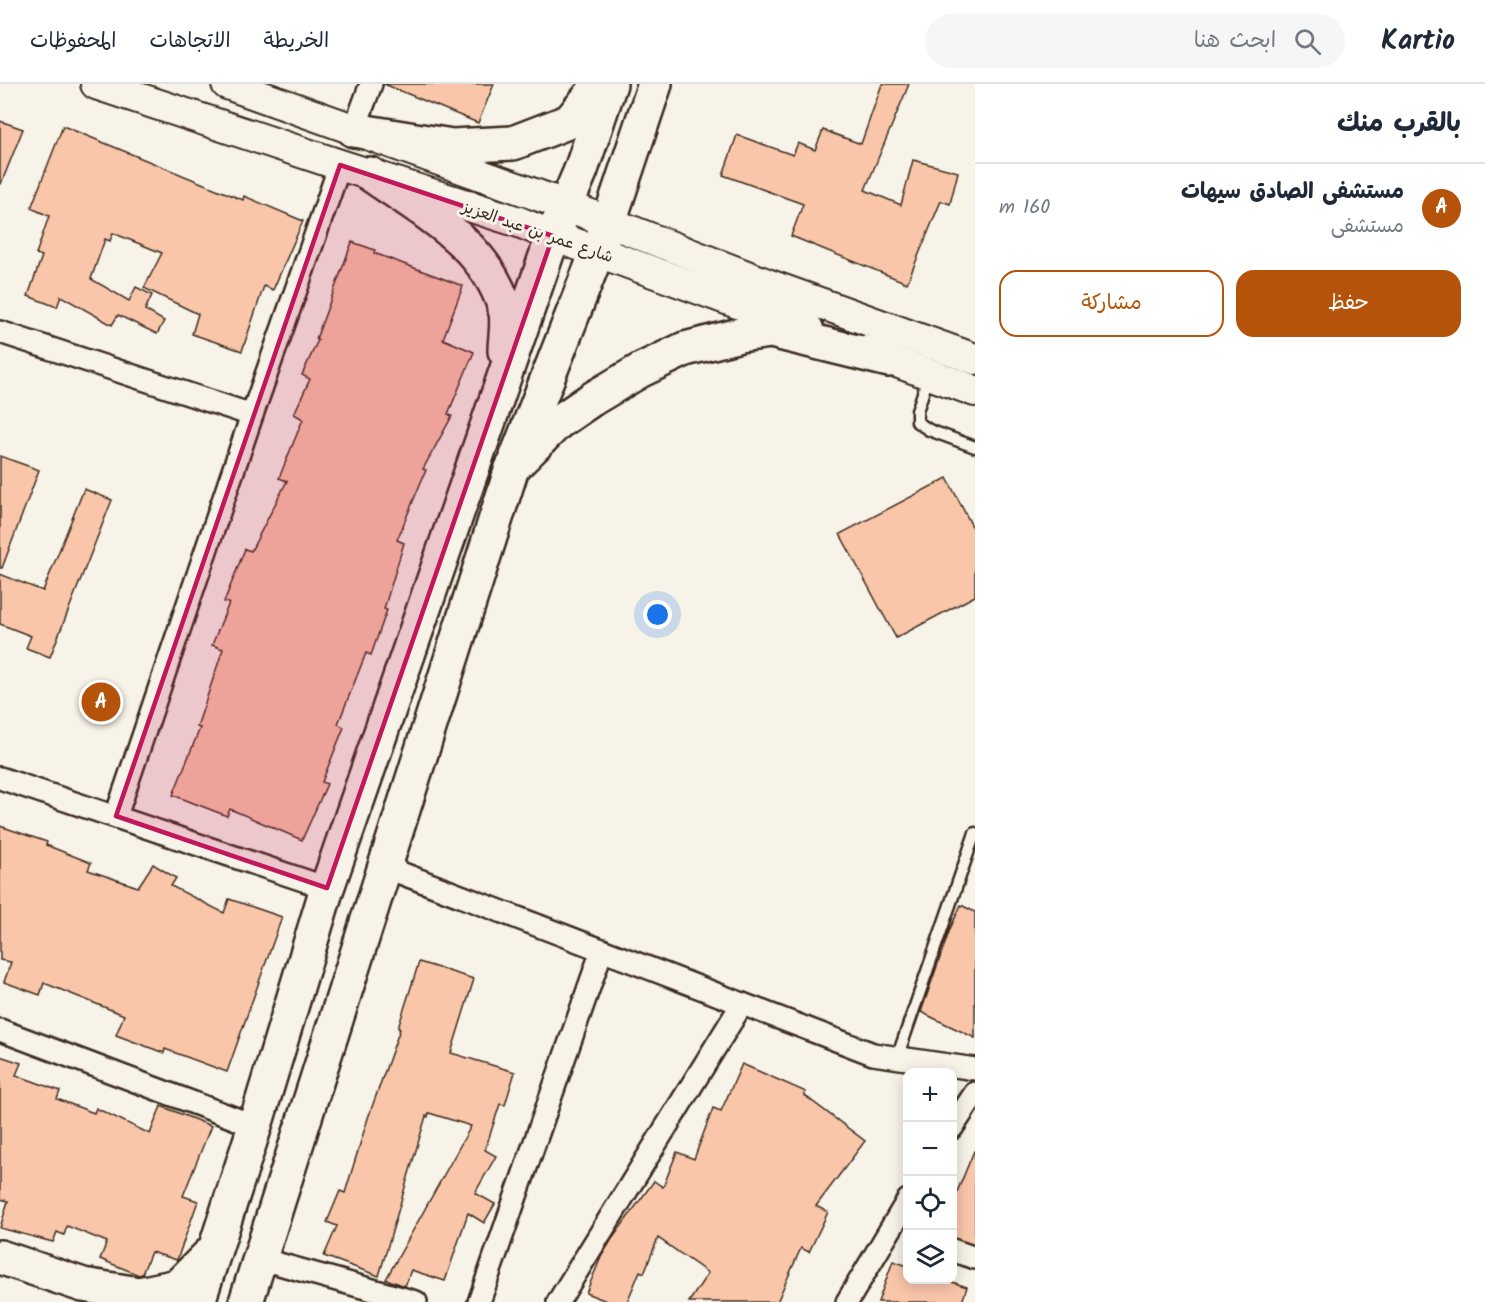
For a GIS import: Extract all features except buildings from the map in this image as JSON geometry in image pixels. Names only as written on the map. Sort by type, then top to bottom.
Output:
[{"type":"main road","name":"شارع عمر بن عبد العزيز","points":[[96,84],[519,222],[553,236],[602,236],[889,360],[975,391]]},
{"type":"main road","points":[[227,84],[565,205],[602,236],[767,284],[975,358]]},
{"type":"main road","points":[[354,130],[452,146],[513,143],[570,121],[600,84]]},
{"type":"main road","points":[[198,1302],[255,1126],[327,888],[553,236],[581,170],[610,84]]},
{"type":"main road","points":[[246,1302],[512,468],[602,236],[655,84]]},
{"type":"main road","points":[[355,170],[457,234],[489,271],[506,310],[504,380]]},
{"type":"main road","points":[[512,468],[557,423],[583,405],[641,370],[685,349],[740,335],[771,331],[889,360]]},
{"type":"main road","points":[[0,1257],[83,1285],[139,1294],[178,1286],[216,1248]]},
{"type":"street","points":[[354,130],[371,84]]},
{"type":"street","points":[[116,816],[252,415],[355,170]]},
{"type":"street","points":[[0,332],[252,415]]},
{"type":"street","points":[[0,777],[327,888]]},
{"type":"street","points":[[385,867],[873,1054],[975,1069]]},
{"type":"street","points":[[479,1302],[602,950]]},
{"type":"street","points":[[558,1302],[742,1004]]},
{"type":"street","points":[[0,1030],[255,1126]]},
{"type":"street","points":[[956,1122],[975,1093]]},
{"type":"street","points":[[847,1302],[899,1231]]},
{"type":"street","points":[[957,1252],[975,1258]]},
{"type":"street","points":[[261,1259],[416,1302]]},
{"type":"lane","points":[[929,374],[917,411],[917,422],[929,430],[975,447]]},
{"type":"lane","points":[[897,1058],[975,833]]},
{"type":"highlighted area","points":[[340,165],[553,236],[327,888],[116,816]]},
{"type":"place","name":"مستشفى الصادق سيهات","points":[[101,702]]}]
